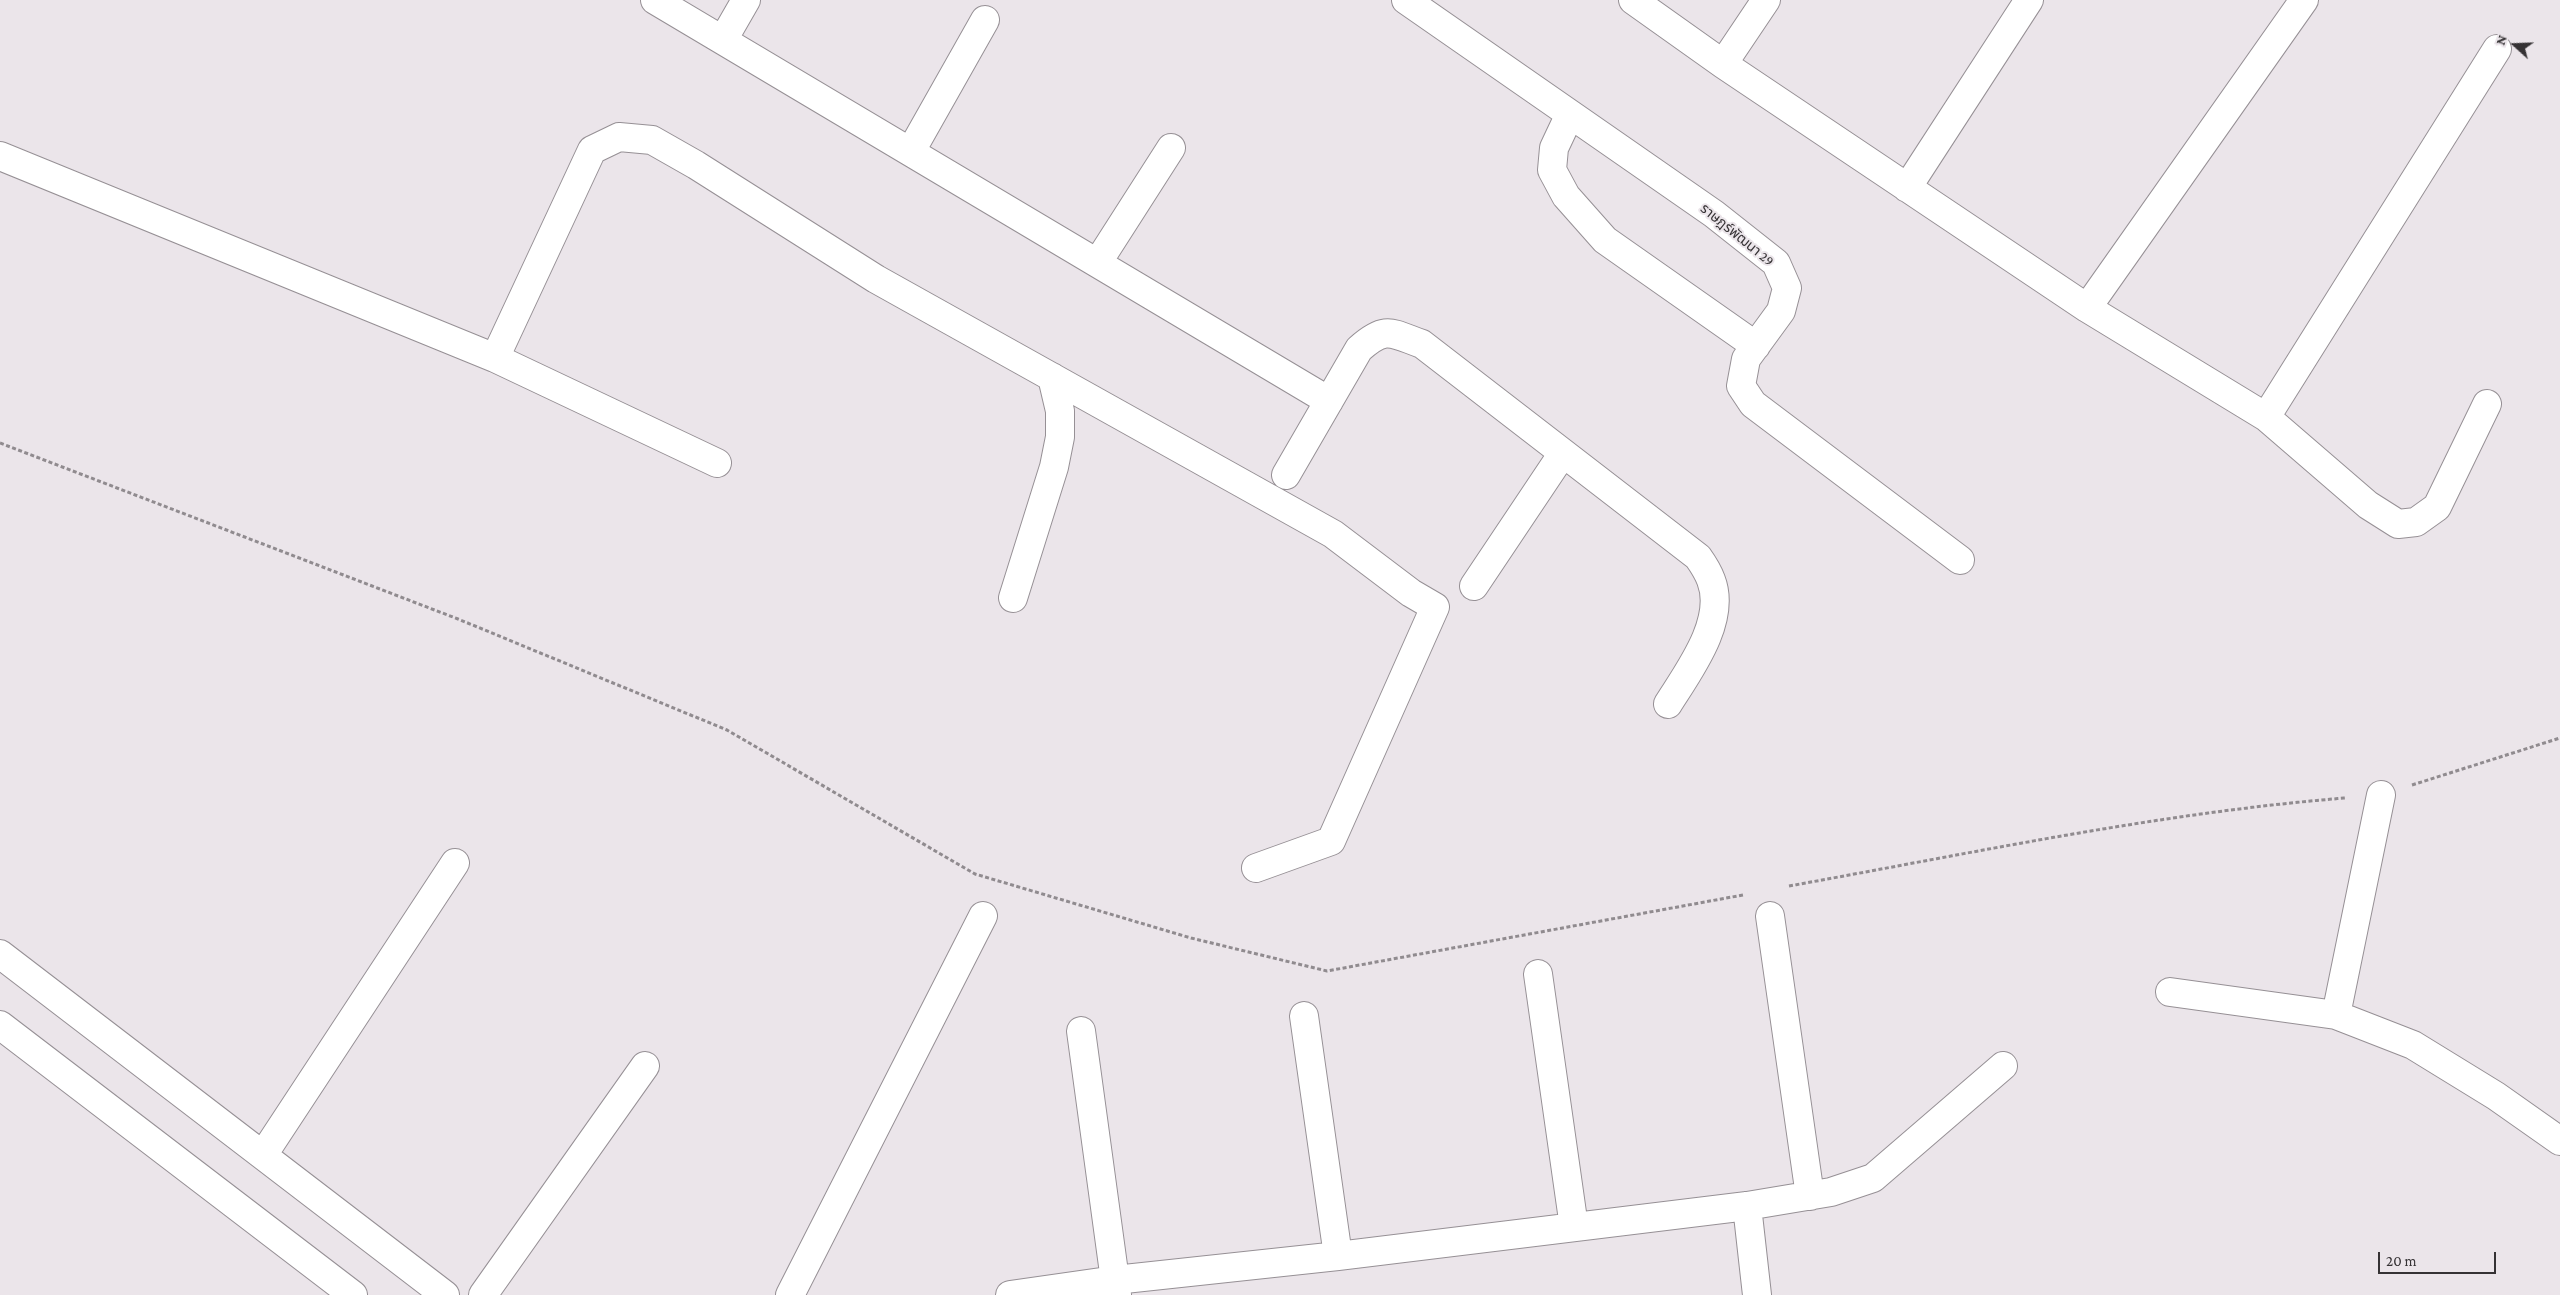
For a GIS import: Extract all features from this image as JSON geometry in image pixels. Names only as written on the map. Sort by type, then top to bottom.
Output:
[{"type":"street","points":[[655,0],[1329,401]]},
{"type":"street","points":[[723,40],[746,0]]},
{"type":"street","name":"ราษฎร์พัฒนา 29","points":[[1406,0],[1714,214],[1776,263],[1787,288],[1781,311],[1746,359],[1740,386],[1753,404],[1960,560]]},
{"type":"street","points":[[1633,0],[1723,64],[2087,308],[2266,417],[2368,504],[2398,524],[2416,522],[2437,507],[2487,404]]},
{"type":"street","points":[[1723,64],[1766,0]]},
{"type":"street","points":[[1907,188],[2029,0]]},
{"type":"street","points":[[2087,308],[2304,0]]},
{"type":"street","points":[[911,151],[985,20]]},
{"type":"street","points":[[2266,417],[2497,49]]},
{"type":"street","points":[[1570,114],[1554,148],[1552,170],[1566,196],[1605,240],[1756,346]]},
{"type":"street","points":[[495,358],[592,150],[619,138],[652,140],[696,165],[876,279],[1333,534],[1411,593],[1435,607],[1331,841],[1256,868]]},
{"type":"street","points":[[1098,262],[1171,148]]},
{"type":"street","points":[[0,156],[495,358],[717,463]]},
{"type":"street","points":[[1286,475],[1359,350],[1374,336],[1390,333],[1422,344],[1698,557],[1712,582],[1714,610],[1704,647],[1668,704]]},
{"type":"street","points":[[1013,598],[1054,467],[1060,437],[1060,411],[1052,377]]},
{"type":"street","points":[[1474,586],[1563,453]]},
{"type":"street","points":[[2336,1015],[2381,795]]},
{"type":"street","points":[[263,1155],[455,863]]},
{"type":"street","points":[[790,1295],[983,916]]},
{"type":"street","points":[[1770,916],[1810,1196]]},
{"type":"street","points":[[0,954],[446,1295]]},
{"type":"street","points":[[1538,974],[1574,1227]]},
{"type":"street","points":[[2170,992],[2336,1015],[2414,1045],[2496,1096],[2560,1141]]},
{"type":"street","points":[[1304,1016],[1338,1256]]},
{"type":"street","points":[[0,1025],[353,1295]]},
{"type":"street","points":[[1081,1031],[1116,1288]]},
{"type":"street","points":[[483,1295],[644,1066]]},
{"type":"street","points":[[1010,1295],[1116,1288],[1338,1256],[1747,1206],[1831,1192],[1873,1178],[2003,1066]]},
{"type":"street","points":[[1747,1206],[1757,1295]]},
{"type":"path","points":[[0,443],[458,619],[727,730],[976,874],[1191,938],[1327,971],[1745,894]]},
{"type":"path","points":[[1784,887],[2126,825],[2270,804],[2381,795],[2560,738]]}]
